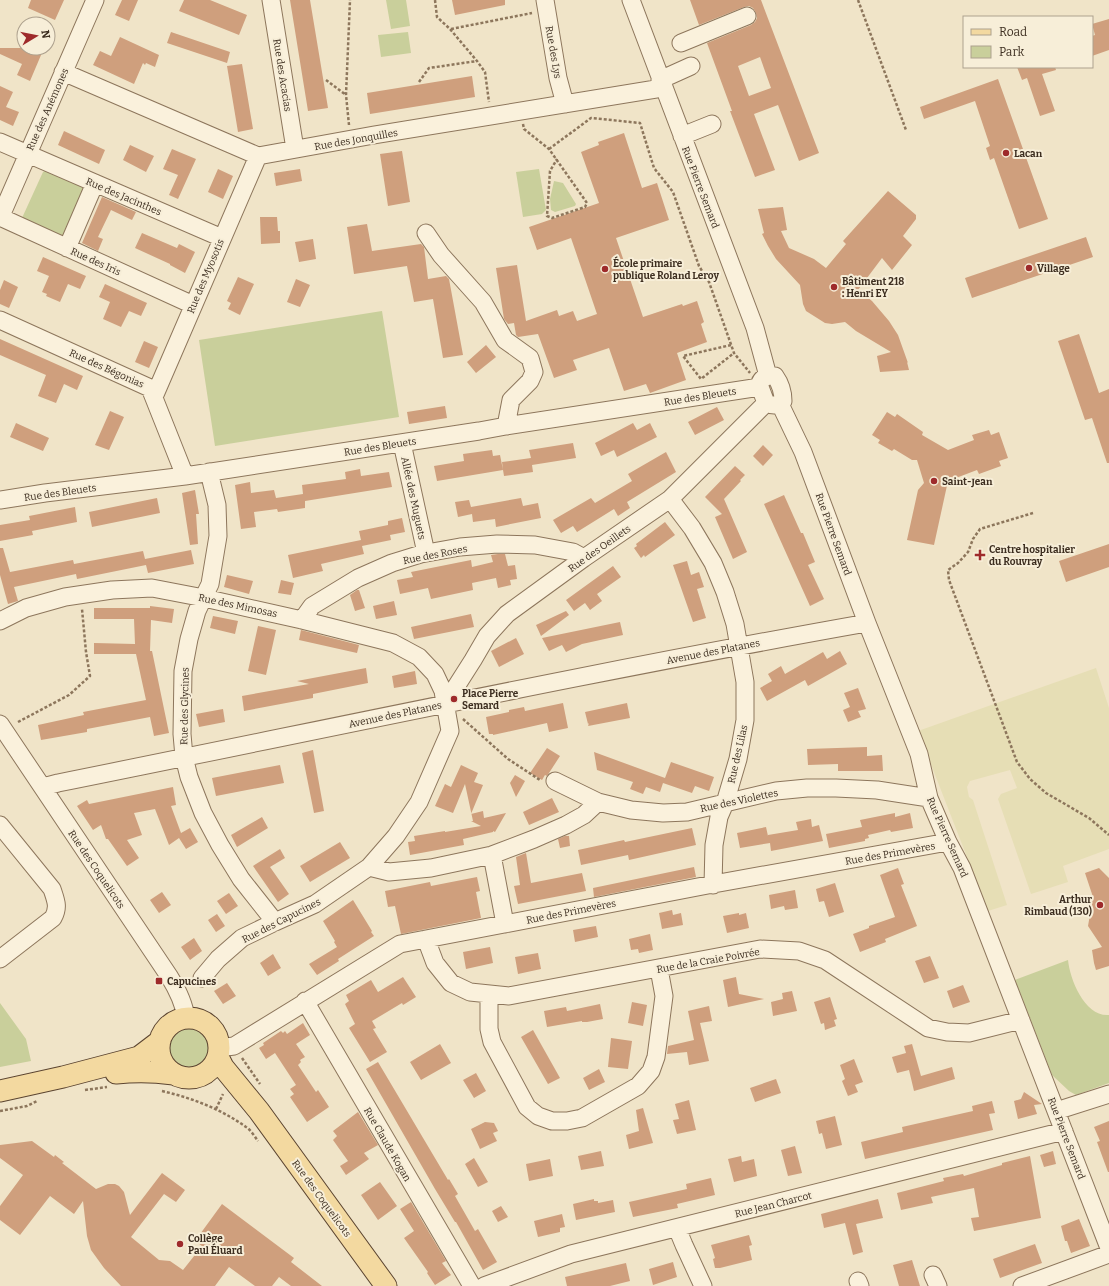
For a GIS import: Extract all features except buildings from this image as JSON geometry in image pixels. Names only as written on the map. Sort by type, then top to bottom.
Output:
[{"type":"main road","points":[[63,1078],[140,1070],[172,1074],[182,1078],[193,1078],[203,1075],[211,1069],[219,1053],[218,1038],[205,1022],[195,1018],[186,1018],[174,1022],[165,1030],[160,1040],[159,1050],[165,1067],[172,1074]]},
{"type":"main road","points":[[0,1091],[63,1078],[140,1056],[160,1040]]},
{"type":"main road","name":"Rue des Coquelicots","points":[[219,1053],[223,1067],[258,1111],[386,1286]]},
{"type":"main road","name":"Rue des Coquelicots","points":[[203,1075],[225,1087],[258,1111]]},
{"type":"street","name":"Rue des Anémones","points":[[0,218],[95,0]]},
{"type":"street","name":"Rue des Acacias","points":[[270,0],[295,149]]},
{"type":"street","name":"Rue Pierre Semard","points":[[631,0],[755,328],[760,384]]},
{"type":"street","name":"Rue des Lys","points":[[546,5],[558,78],[565,104]]},
{"type":"street","points":[[681,43],[747,16]]},
{"type":"street","name":"Rue des Jonquilles","points":[[258,156],[642,92],[662,83],[691,66]]},
{"type":"street","points":[[64,72],[258,156]]},
{"type":"street","points":[[682,136],[712,124]]},
{"type":"street","name":"Rue des Jacinthes","points":[[0,142],[222,238]]},
{"type":"street","name":"Rue des Myosotis","points":[[154,397],[258,156]]},
{"type":"street","points":[[67,248],[95,183]]},
{"type":"street","name":"Rue des Iris","points":[[0,218],[193,305]]},
{"type":"street","points":[[426,233],[441,255],[483,302],[505,340],[530,358],[534,372],[530,381],[511,400],[506,426]]},
{"type":"street","name":"Rue des Bégonias","points":[[0,320],[150,388],[185,476]]},
{"type":"street","points":[[760,384],[775,376],[778,380],[783,395],[783,401],[773,403]]},
{"type":"street","name":"Rue des Bleuets","points":[[0,500],[185,476],[480,432],[506,426],[760,384]]},
{"type":"street","name":"Rue Pierre Semard","points":[[773,403],[803,452],[867,623],[919,754],[929,798],[948,842],[962,868],[1109,1248]]},
{"type":"street","name":"Rue des Oeillets","points":[[445,704],[487,636],[507,614],[584,558],[670,499],[773,403]]},
{"type":"street","name":"Allée des Muguets","points":[[402,443],[426,553]]},
{"type":"street","name":"Rue des Glycines","points":[[209,472],[216,505],[218,536],[210,584],[197,611],[189,639],[183,671],[182,734],[184,757],[189,777],[203,813],[220,845],[241,879],[275,922]]},
{"type":"street","name":"Rue des Lilas","points":[[670,499],[692,528],[713,563],[725,592],[740,646],[745,682],[745,720],[738,759],[725,803],[719,817],[714,845],[713,884]]},
{"type":"street","name":"Rue des Roses","points":[[302,620],[312,606],[358,578],[392,563],[426,553],[460,547],[497,544],[535,545],[573,552],[584,558]]},
{"type":"street","name":"Rue des Mimosas","points":[[0,621],[26,608],[65,597],[112,590],[152,588],[302,620],[393,643],[419,657],[436,674],[441,686],[445,704]]},
{"type":"street","name":"Avenue des Platanes","points":[[42,787],[445,704],[740,646],[867,623]]},
{"type":"street","name":"Rue des Capucines","points":[[202,978],[218,960],[242,938],[315,904],[369,867],[396,836],[419,802],[450,731],[445,704]]},
{"type":"street","name":"Rue des Coquelicots","points":[[0,724],[5,742],[42,787],[180,994],[186,1018]]},
{"type":"street","name":"Rue des Violettes","points":[[554,781],[598,802],[631,810],[663,813],[687,812],[776,791],[807,788],[877,790],[929,798]]},
{"type":"street","points":[[369,867],[389,872],[431,868],[492,855],[566,825],[584,815],[598,802]]},
{"type":"street","points":[[0,825],[52,889],[56,902],[56,912],[53,918],[0,959]]},
{"type":"street","name":"Rue des Primevères","points":[[219,1053],[234,1046],[400,944],[713,884],[948,842]]},
{"type":"street","points":[[492,855],[505,924]]},
{"type":"street","name":"Rue de la Craie Poivrée","points":[[426,939],[435,963],[451,983],[470,992],[509,996],[760,949],[799,951],[825,960],[928,1028],[947,1032],[969,1033],[1021,1020]]},
{"type":"street","points":[[489,994],[489,1029],[492,1042],[527,1107],[538,1116],[552,1121],[567,1121],[582,1118],[638,1086],[651,1071],[656,1057],[664,996],[659,969]]},
{"type":"street","name":"Rue Claude Kogan","points":[[305,1001],[472,1286]]},
{"type":"street","points":[[1056,1111],[1109,1094]]},
{"type":"street","name":"Rue Jean Charcot","points":[[484,1286],[503,1283],[571,1254],[1064,1131]]},
{"type":"street","points":[[677,1228],[703,1286]]},
{"type":"street","points":[[1022,1286],[1109,1254]]},
{"type":"path","points":[[350,0],[346,96],[350,140]]},
{"type":"path","points":[[435,0],[437,17],[450,29],[485,72],[491,117]]},
{"type":"path","points":[[858,0],[906,130]]},
{"type":"path","points":[[450,29],[546,5]]},
{"type":"path","points":[[419,82],[429,68],[477,61]]},
{"type":"path","points":[[326,80],[346,96]]},
{"type":"path","points":[[521,112],[524,129],[549,148],[587,203],[585,207],[552,218],[547,216],[550,171],[557,160]]},
{"type":"path","points":[[549,148],[591,118],[640,122],[654,168],[673,192],[700,266],[709,282],[734,353],[750,374],[760,384]]},
{"type":"path","points":[[732,346],[683,356],[701,379],[734,353]]},
{"type":"path","points":[[1033,513],[980,529],[972,539],[968,552],[958,563],[948,570],[949,580],[1017,762],[1030,779],[1046,793],[1089,818],[1109,835]]},
{"type":"path","points":[[18,722],[69,695],[90,676],[81,600],[84,594]]},
{"type":"path","points":[[445,704],[508,758],[548,785],[554,781]]},
{"type":"path","points":[[79,1091],[108,1087]]},
{"type":"path","points":[[160,1091],[184,1096],[216,1109],[247,1128],[262,1146]]},
{"type":"path","points":[[216,1109],[224,1094]]},
{"type":"path","points":[[0,1111],[27,1106],[38,1101]]},
{"type":"shaded area","points":[[1096,668],[1109,708],[1109,849],[1063,866],[1068,882],[1031,894],[998,799],[1001,794],[1017,788],[1010,770],[970,781],[967,787],[969,797],[973,800],[1007,905],[988,911],[918,731]]},
{"type":"green space","points":[[386,0],[406,0],[410,26],[391,29]]},
{"type":"green space","points":[[408,32],[411,53],[381,57],[378,35]]},
{"type":"green space","points":[[539,169],[546,210],[542,214],[523,217],[516,172]]},
{"type":"green space","points":[[46,170],[86,188],[65,239],[22,221],[43,172]]},
{"type":"green space","points":[[554,181],[563,183],[576,204],[575,206],[555,212],[551,210],[550,199]]},
{"type":"green space","points":[[382,311],[399,417],[215,446],[199,340]]},
{"type":"green space","points":[[1068,960],[1072,977],[1080,996],[1093,1010],[1100,1014],[1109,1015],[1109,1083],[1076,1095],[1069,1091],[1052,1075],[1015,980]]},
{"type":"green space","points":[[0,1003],[26,1039],[31,1061],[0,1067]]},
{"type":"green space","points":[[189,1026],[201,1030],[207,1036],[211,1048],[207,1060],[201,1066],[189,1070],[177,1066],[171,1060],[167,1048],[171,1036],[177,1030]]},
{"type":"place","name":"Lacan","points":[[1006,153]]},
{"type":"place","name":"Village","points":[[1029,268]]},
{"type":"place","name":"École primaire publique Roland Leroy","points":[[605,269]]},
{"type":"place","name":"Bâtiment 218 : Henri EY","points":[[834,287]]},
{"type":"place","name":"Saint-Jean","points":[[934,481]]},
{"type":"place","name":"Centre hospitalier du Rouvray","points":[[980,555]]},
{"type":"place","name":"Place Pierre Semard","points":[[454,699]]},
{"type":"place","name":"Arthur Rimbaud (130)","points":[[1100,905]]},
{"type":"place","name":"Capucines","points":[[159,981]]},
{"type":"place","name":"Collège Paul Éluard","points":[[180,1244]]}]
